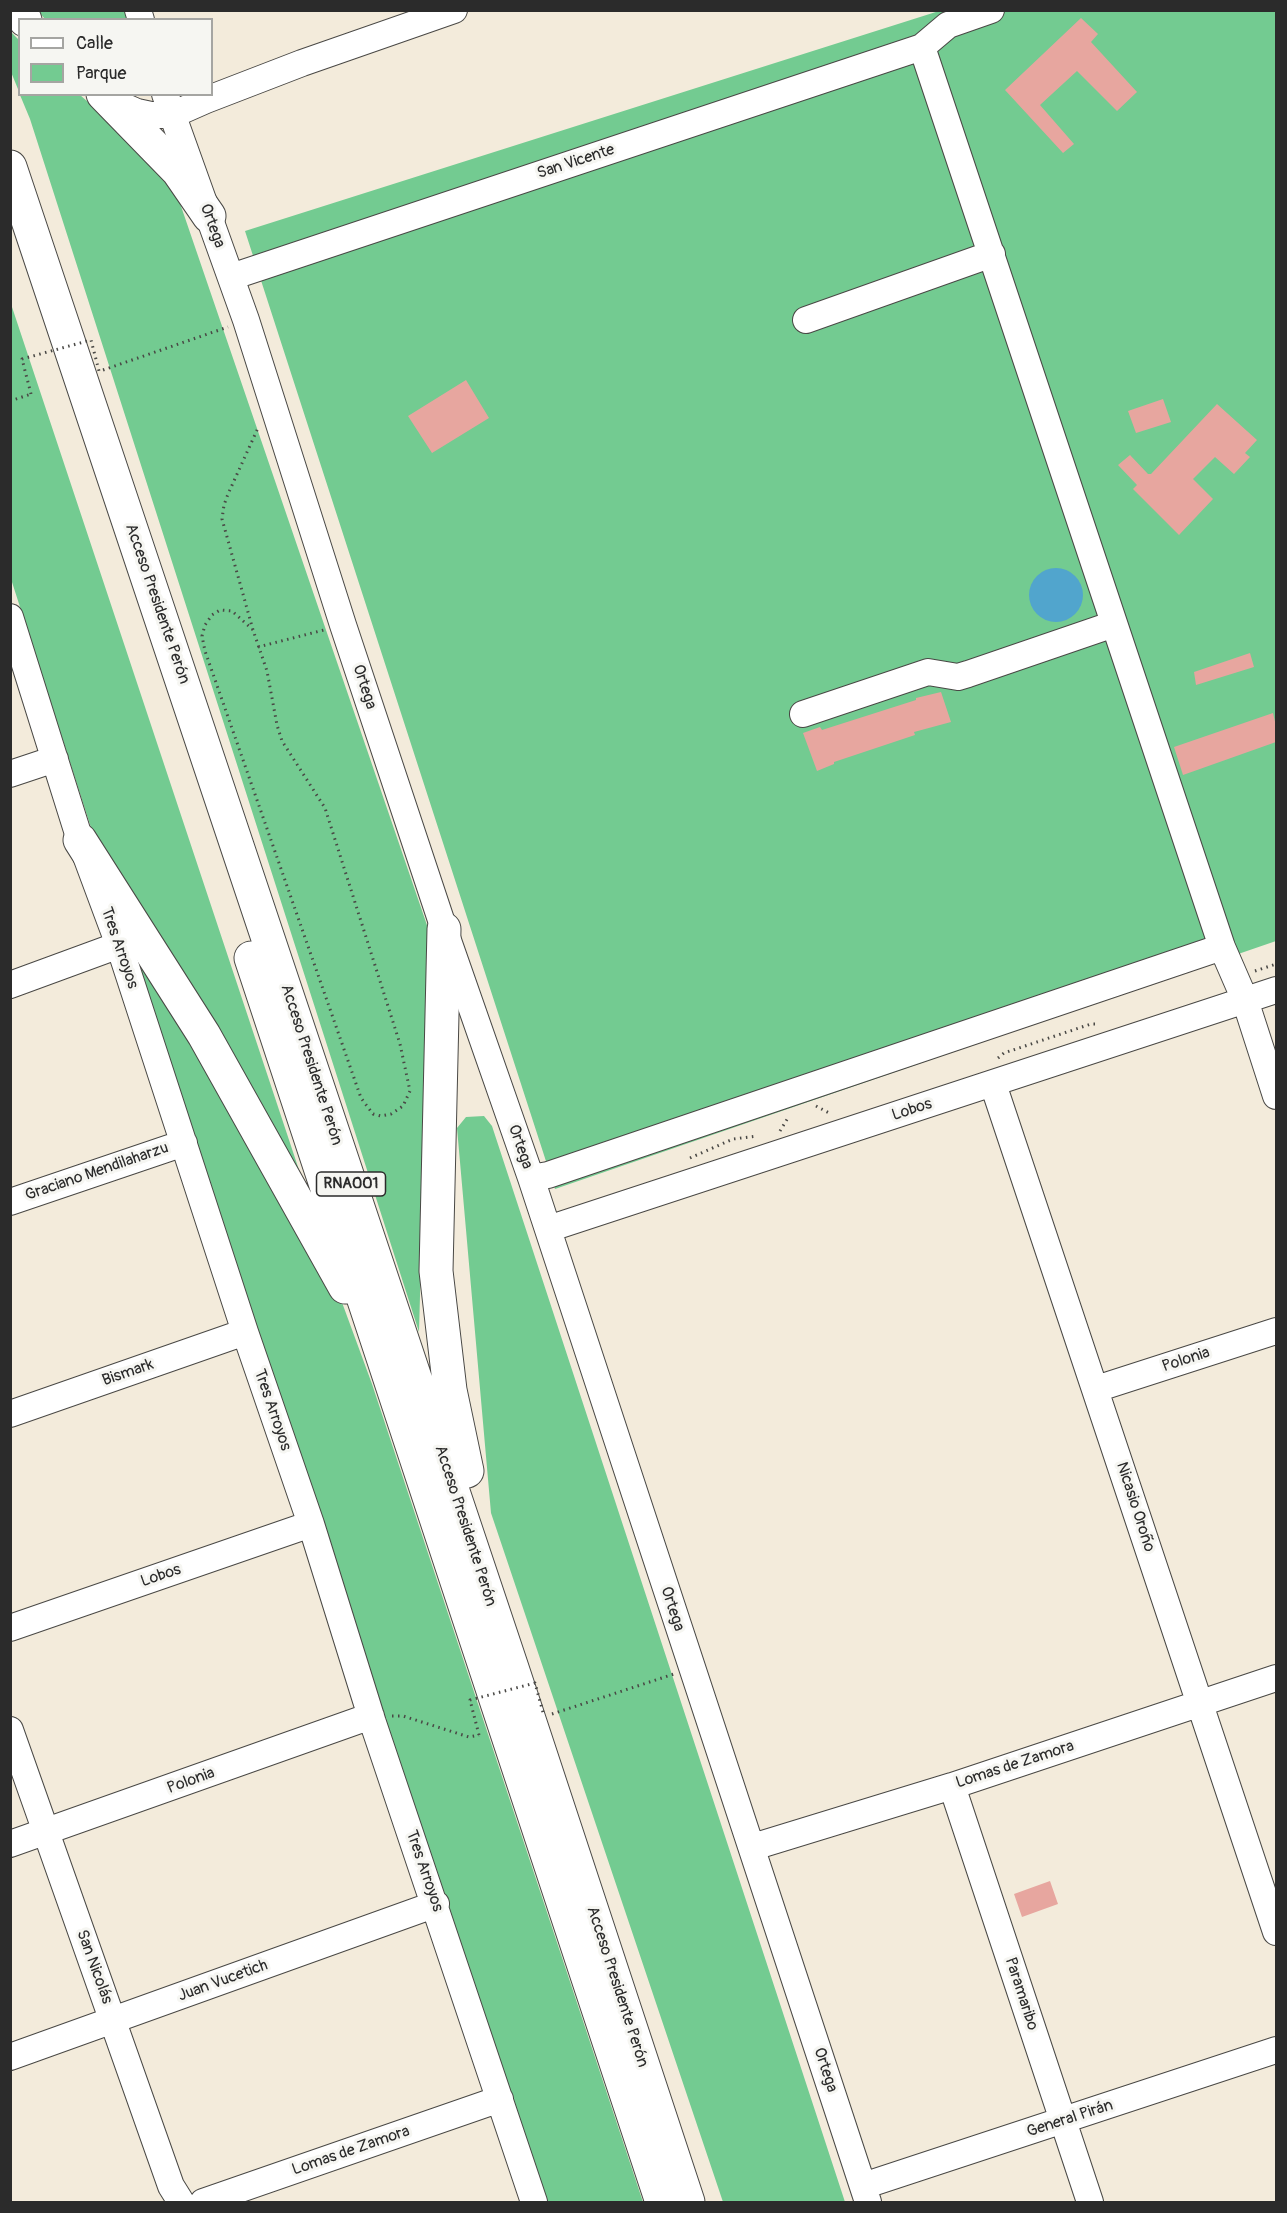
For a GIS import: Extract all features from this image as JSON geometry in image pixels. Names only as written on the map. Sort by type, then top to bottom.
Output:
[{"type":"highway","points":[[104,96],[178,171],[209,216]]},
{"type":"highway","name":"Acceso Presidente Perón","points":[[10,167],[512,1668],[688,2202]]},
{"type":"highway","name":"Acceso Presidente Perón","points":[[10,236],[662,2202]]},
{"type":"highway","points":[[80,840],[204,1035],[340,1277],[353,1305],[378,1376],[420,1467]]},
{"type":"highway","points":[[444,929],[436,1271],[443,1344],[458,1437],[474,1503],[508,1613],[512,1668]]},
{"type":"street","points":[[104,96],[118,105],[151,115],[168,105],[206,100],[302,63],[454,10]]},
{"type":"street","points":[[991,10],[948,24],[922,47],[1222,947],[1245,1000],[1276,1096]]},
{"type":"street","name":"San Vicente","points":[[231,277],[922,47]]},
{"type":"street","name":"Ortega","points":[[168,105],[246,320],[343,625],[444,929],[531,1178],[866,2194]]},
{"type":"street","points":[[806,320],[992,254]]},
{"type":"street","name":"Tres Arroyos","points":[[10,616],[80,840],[119,945],[245,1332],[311,1524],[372,1720],[534,2202]]},
{"type":"street","points":[[803,714],[928,672],[958,677],[969,674],[1114,624]]},
{"type":"street","points":[[10,774],[55,759]]},
{"type":"street","points":[[10,985],[119,945]]},
{"type":"street","points":[[531,1178],[548,1175],[1222,947]]},
{"type":"street","name":"Lobos","points":[[548,1229],[1276,990]]},
{"type":"street","name":"Nicasio Oroño","points":[[993,1084],[1276,1932]]},
{"type":"street","name":"Graciano Mendilaharzu","points":[[10,1202],[184,1143]]},
{"type":"street","name":"Polonia","points":[[1096,1389],[1276,1331]]},
{"type":"street","name":"Bismark","points":[[10,1414],[245,1332]]},
{"type":"street","name":"Lobos","points":[[10,1628],[311,1524]]},
{"type":"street","name":"Lomas de Zamora","points":[[753,1847],[952,1786],[1276,1678]]},
{"type":"street","name":"Polonia","points":[[10,1844],[372,1720]]},
{"type":"street","name":"San Nicolás","points":[[10,1730],[171,2186],[181,2202]]},
{"type":"street","name":"Paramaribo","points":[[952,1786],[1090,2202]]},
{"type":"street","name":"Juan Vucetich","points":[[10,2056],[435,1904]]},
{"type":"street","name":"General Pirán","points":[[866,2194],[1063,2121],[1276,2050]]},
{"type":"street","name":"Lomas de Zamora","points":[[203,2202],[500,2100]]},
{"type":"path","points":[[10,401],[31,394],[22,359],[91,340],[99,371],[246,320]]},
{"type":"path","points":[[253,630],[232,611],[220,610],[212,615],[205,625],[202,636],[205,651],[361,1098],[373,1114],[381,1116],[391,1114],[403,1106],[410,1091],[400,1044],[325,808],[282,741],[267,671],[258,647],[222,519],[226,499],[270,399]]},
{"type":"path","points":[[258,647],[343,625]]},
{"type":"path","points":[[811,1105],[833,1115]]},
{"type":"path","points":[[779,1134],[793,1112]]},
{"type":"path","points":[[684,1162],[733,1138],[758,1136]]},
{"type":"path","points":[[372,1720],[403,1716],[469,1737],[479,1735],[470,1700],[535,1683],[544,1716],[691,1668]]},
{"type":"green space","points":[[38,11],[129,11],[132,18],[44,18]]},
{"type":"green space","points":[[939,11],[1276,11],[1276,941],[555,1189],[245,231]]},
{"type":"green space","points":[[11,32],[18,39],[18,89],[11,72]]},
{"type":"green space","points":[[20,96],[81,96],[170,174],[430,934],[419,1332],[30,119]]},
{"type":"green space","points":[[10,301],[302,1179],[93,834],[11,579]]},
{"type":"green space","points":[[124,927],[340,1297],[372,1384],[643,2202],[544,2202]]},
{"type":"green space","points":[[484,1116],[492,1126],[845,2202],[723,2202],[491,1513],[457,1128],[466,1117]]},
{"type":"water","points":[[1056,568],[1066,570],[1075,576],[1081,585],[1083,595],[1081,605],[1075,614],[1066,620],[1056,622],[1046,620],[1037,614],[1031,605],[1029,595],[1031,585],[1037,576],[1046,570]]},
{"type":"building","points":[[1081,18],[1098,34],[1091,42],[1137,92],[1117,111],[1077,71],[1040,105],[1074,144],[1063,153],[1005,90]]},
{"type":"building","points":[[466,380],[489,418],[432,453],[408,416]]},
{"type":"building","points":[[1163,399],[1171,422],[1136,433],[1128,411]]},
{"type":"building","points":[[1217,404],[1257,440],[1245,453],[1250,457],[1234,474],[1215,457],[1193,479],[1213,499],[1179,535],[1133,489],[1137,485],[1118,465],[1130,455],[1148,474],[1151,474]]},
{"type":"building","points":[[1250,653],[1254,667],[1196,685],[1194,672]]},
{"type":"building","points":[[941,692],[951,722],[914,732],[915,735],[834,762],[817,771],[803,733],[820,727],[822,730],[916,700],[916,698]]},
{"type":"building","points":[[1273,713],[1276,742],[1183,775],[1174,747]]},
{"type":"building","points":[[1050,1881],[1058,1904],[1022,1917],[1014,1894]]}]
